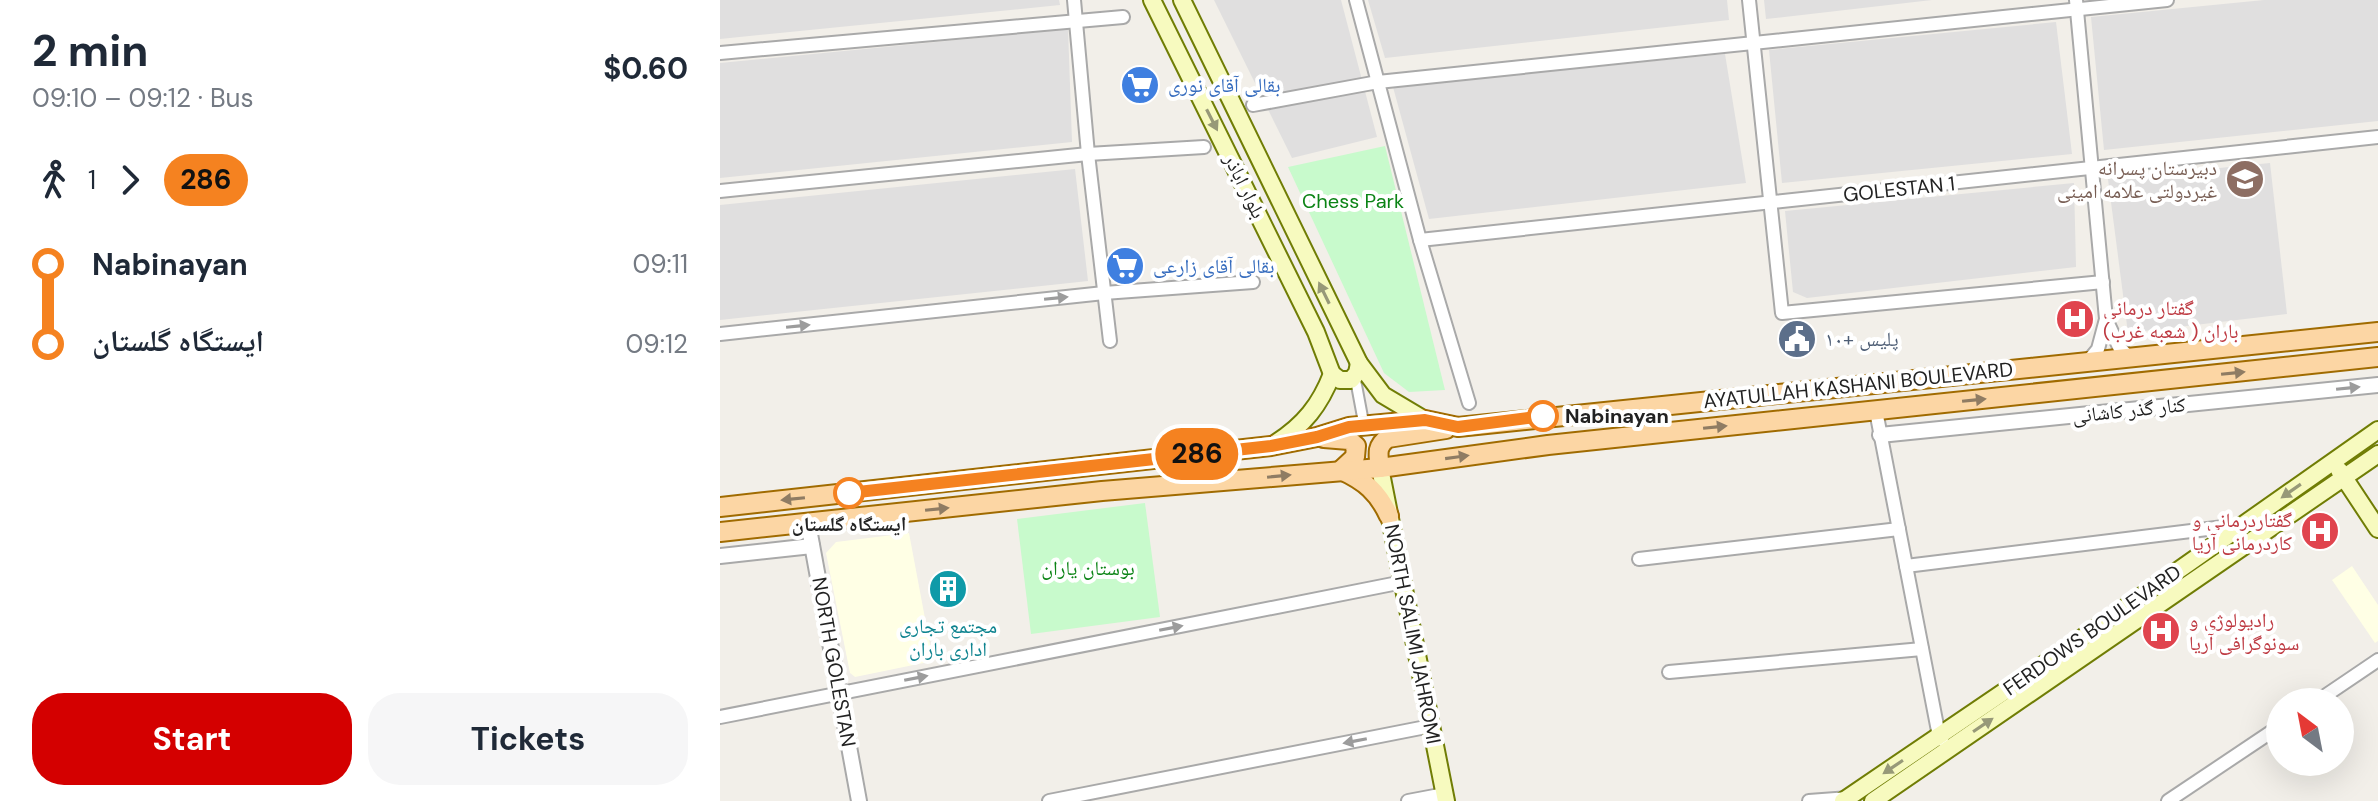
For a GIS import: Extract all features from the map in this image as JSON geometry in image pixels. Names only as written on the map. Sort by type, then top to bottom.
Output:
[{"type":"main road","name":"بلوار اباذر","points":[[1152,0],[1316,332],[1332,374]]},
{"type":"main road","name":"بلوار اباذر","points":[[1182,0],[1357,370],[1383,395],[1425,420]]},
{"type":"main road","name":"AYATULLAH KASHANI BOULEVARD","points":[[720,507],[1271,446],[1364,425],[1425,420],[1458,427],[2378,332]]},
{"type":"main road","name":"AYATULLAH KASHANI BOULEVARD","points":[[720,532],[1102,491],[1380,468],[1548,445],[2378,357]]},
{"type":"main road","points":[[1271,446],[1292,433],[1310,416],[1323,398],[1332,374],[1346,381],[1357,370]]},
{"type":"main road","points":[[1380,468],[1378,451],[1381,443],[1388,438],[1458,427]]},
{"type":"main road","name":"FERDOWS BOULEVARD","points":[[2062,662],[2243,524],[2378,430]]},
{"type":"main road","points":[[1317,437],[1349,440],[1356,446],[1355,457],[1341,470],[1368,484],[1389,516]]},
{"type":"main road","name":"FERDOWS BOULEVARD","points":[[1847,800],[1943,743],[2062,662],[2255,540],[2378,454]]},
{"type":"main road","points":[[2333,462],[2378,529]]},
{"type":"main road","name":"NORTH SALIMI JAHROMI","points":[[1380,468],[1445,798]]},
{"type":"main road","points":[[2243,524],[2255,540]]},
{"type":"main road","name":"FERDOWS BOULEVARD","points":[[1873,801],[1943,743]]},
{"type":"street","points":[[1074,0],[1110,341]]},
{"type":"street","points":[[1356,0],[1420,240],[1469,403]]},
{"type":"street","points":[[1749,0],[1782,313],[2103,282]]},
{"type":"street","points":[[1253,105],[1378,82],[1754,43],[2076,5],[2167,0]]},
{"type":"street","points":[[2076,5],[2106,319],[2098,349],[2088,361]]},
{"type":"street","points":[[720,53],[1123,17]]},
{"type":"street","name":"GOLESTAN 1","points":[[1420,240],[2378,137]]},
{"type":"street","points":[[720,191],[1088,154],[1204,147]]},
{"type":"street","points":[[720,334],[1104,293],[1253,282]]},
{"type":"street","points":[[2106,319],[2119,347],[2129,357]]},
{"type":"street","points":[[1357,370],[1364,425]]},
{"type":"street","name":"کنار گذر کاشانی","points":[[1880,435],[2378,385]]},
{"type":"street","points":[[1876,411],[1943,743]]},
{"type":"street","name":"NORTH GOLESTAN","points":[[808,523],[859,801]]},
{"type":"street","points":[[1906,566],[2243,524]]},
{"type":"street","points":[[1639,559],[1899,529]]},
{"type":"street","points":[[720,556],[812,546]]},
{"type":"street","points":[[720,717],[1403,582]]},
{"type":"street","points":[[1669,672],[1922,649]]},
{"type":"street","points":[[2337,688],[2378,660]]},
{"type":"street","points":[[1049,801],[1431,726]]},
{"type":"street","points":[[2168,801],[2266,735]]},
{"type":"street","points":[[1408,801],[1445,798]]},
{"type":"street","points":[[1809,801],[1847,800]]},
{"type":"shaded area","points":[[720,0],[1059,0],[1060,5],[720,39]]},
{"type":"shaded area","points":[[1214,0],[1341,0],[1377,137],[1292,158]]},
{"type":"shaded area","points":[[1368,0],[1727,0],[1729,20],[1385,58]]},
{"type":"shaded area","points":[[1764,0],[1932,0],[1766,19]]},
{"type":"shaded area","points":[[2264,0],[2378,0],[2378,121],[2104,150],[2091,17]]},
{"type":"shaded area","points":[[2056,22],[2072,154],[1782,183],[1769,50]]},
{"type":"shaded area","points":[[1068,29],[1072,142],[720,178],[720,63]]},
{"type":"shaded area","points":[[1725,54],[1746,183],[1429,219],[1393,87]]},
{"type":"shaded area","points":[[2270,163],[2287,314],[2128,333],[2108,179]]},
{"type":"shaded area","points":[[1075,169],[1088,281],[720,320],[720,205]]},
{"type":"shaded area","points":[[2074,183],[2076,267],[1807,298],[1793,292],[1785,211]]},
{"type":"shaded area","points":[[909,533],[933,661],[855,677],[850,673],[826,553],[836,542]]},
{"type":"shaded area","points":[[2352,566],[2378,605],[2378,641],[2375,643],[2332,580]]},
{"type":"green space","name":"Chess Park","points":[[1385,146],[1445,390],[1409,392],[1384,373],[1288,167]]},
{"type":"green space","name":"بوستان یاران","points":[[1145,503],[1160,617],[1031,634],[1017,519]]},
{"type":"bus line","name":"286","points":[[849,493],[1271,446],[1349,427],[1425,420],[1458,427],[1543,416]]},
{"type":"place","name":"بقالی آقای نوری","points":[[1140,85]]},
{"type":"place","name":"دبیرستان پسرانه غیردولتی علامه امینی","points":[[2245,179]]},
{"type":"place","name":"بقالی آقای زارعی","points":[[1125,266]]},
{"type":"place","name":"گفتار درمانی باران ( شعبه غرب)","points":[[2075,319]]},
{"type":"place","name":"پلیس +۱۰","points":[[1797,339]]},
{"type":"place","name":"Nabinayan","points":[[1543,416]]},
{"type":"place","name":"ایستگاه گلستان","points":[[849,493]]},
{"type":"place","name":"گفتاردرمانی و کاردرمانی آریا","points":[[2320,531]]},
{"type":"place","name":"مجتمع تجاری اداری باران","points":[[948,589]]},
{"type":"place","name":"رادیولوژی و سونوگرافی آریا","points":[[2161,631]]}]
